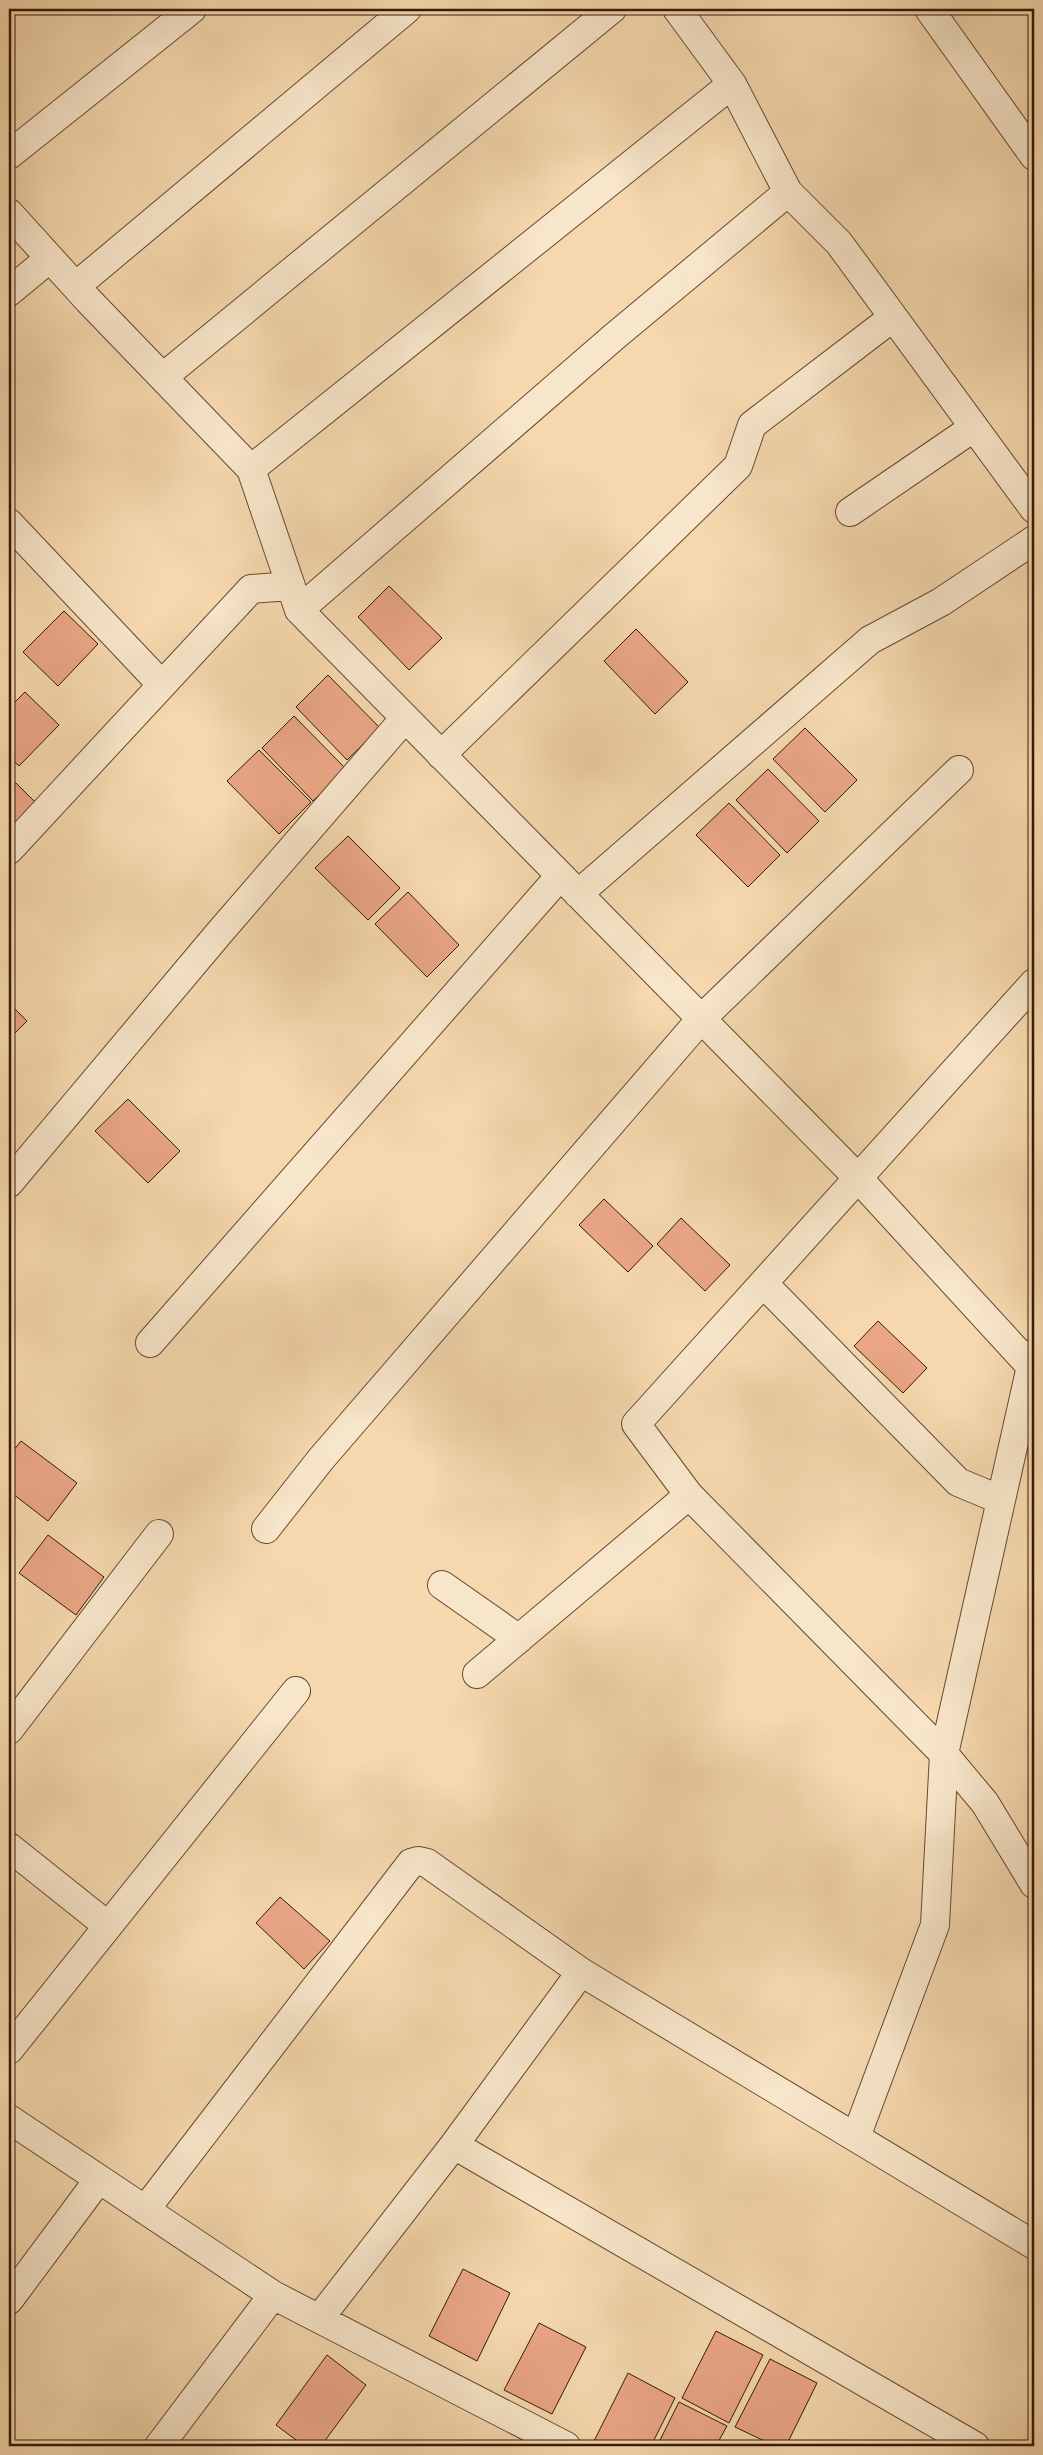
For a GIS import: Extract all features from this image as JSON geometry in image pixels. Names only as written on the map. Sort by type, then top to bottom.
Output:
[{"type":"street","points":[[9,155],[192,9]]},
{"type":"street","points":[[76,286],[408,9]]},
{"type":"street","points":[[163,377],[612,9]]},
{"type":"street","points":[[929,9],[1034,156]]},
{"type":"street","points":[[689,13],[732,84],[788,192],[839,243],[892,318],[1034,509]]},
{"type":"street","points":[[251,470],[732,84]]},
{"type":"street","points":[[295,598],[788,192]]},
{"type":"street","points":[[9,213],[251,470],[295,598],[405,718],[857,1178],[1033,1363],[944,1754],[935,1925],[856,2137]]},
{"type":"street","points":[[9,292],[50,258]]},
{"type":"street","points":[[441,755],[738,466],[752,425],[892,318]]},
{"type":"street","points":[[850,512],[974,428]]},
{"type":"street","points":[[9,523],[162,685]]},
{"type":"street","points":[[150,1343],[569,885],[870,640],[941,602],[1034,540]]},
{"type":"street","points":[[9,850],[251,589],[295,598]]},
{"type":"street","points":[[9,1183],[220,932],[405,718]]},
{"type":"street","points":[[266,1528],[328,1452],[701,1019],[958,770]]},
{"type":"street","points":[[1034,983],[636,1424],[690,1495],[944,1754],[985,1803],[1034,1884]]},
{"type":"street","points":[[764,1284],[958,1482],[1001,1500]]},
{"type":"street","points":[[477,1674],[690,1495]]},
{"type":"street","points":[[9,1730],[159,1534]]},
{"type":"street","points":[[442,1585],[519,1639]]},
{"type":"street","points":[[9,2050],[296,1691]]},
{"type":"street","points":[[9,1847],[108,1926]]},
{"type":"street","points":[[145,2210],[411,1864],[418,1860],[427,1863],[581,1972],[1034,2245]]},
{"type":"street","points":[[319,2319],[454,2145],[581,1972]]},
{"type":"street","points":[[9,2119],[272,2295],[566,2446]]},
{"type":"street","points":[[454,2145],[974,2446]]},
{"type":"street","points":[[9,2300],[99,2179]]},
{"type":"street","points":[[159,2446],[272,2295]]},
{"type":"building","points":[[389,586],[442,638],[409,670],[358,617]]},
{"type":"building","points":[[64,611],[98,644],[58,686],[23,652]]},
{"type":"building","points":[[636,629],[688,682],[655,714],[604,661]]},
{"type":"building","points":[[328,675],[380,728],[347,760],[296,707]]},
{"type":"building","points":[[25,692],[59,725],[19,766],[9,757],[9,708]]},
{"type":"building","points":[[294,716],[346,769],[313,801],[262,748]]},
{"type":"building","points":[[805,728],[857,780],[825,812],[773,759]]},
{"type":"building","points":[[259,750],[311,802],[279,834],[227,781]]},
{"type":"building","points":[[768,769],[819,821],[787,853],[736,800]]},
{"type":"building","points":[[9,776],[36,803],[9,831]]},
{"type":"building","points":[[729,803],[780,855],[748,887],[696,835]]},
{"type":"building","points":[[348,836],[400,888],[368,920],[315,868]]},
{"type":"building","points":[[408,892],[459,945],[427,977],[375,924]]},
{"type":"building","points":[[9,1003],[27,1021],[9,1039]]},
{"type":"building","points":[[128,1099],[180,1151],[148,1183],[95,1131]]},
{"type":"building","points":[[604,1199],[653,1246],[628,1272],[579,1225]]},
{"type":"building","points":[[681,1218],[730,1265],[705,1291],[657,1244]]},
{"type":"building","points":[[878,1321],[927,1368],[903,1393],[854,1346]]},
{"type":"building","points":[[21,1441],[77,1483],[48,1521],[9,1491],[9,1456]]},
{"type":"building","points":[[48,1535],[104,1577],[76,1615],[19,1573]]},
{"type":"building","points":[[280,1897],[330,1941],[304,1969],[256,1923]]},
{"type":"building","points":[[463,2269],[510,2293],[477,2361],[429,2336]]},
{"type":"building","points":[[539,2323],[586,2347],[552,2414],[504,2390]]},
{"type":"building","points":[[716,2331],[763,2355],[729,2423],[682,2398]]},
{"type":"building","points":[[327,2355],[366,2385],[321,2446],[304,2446],[276,2425]]},
{"type":"building","points":[[770,2359],[817,2383],[786,2446],[775,2446],[735,2427]]},
{"type":"building","points":[[628,2373],[675,2398],[651,2446],[604,2446],[594,2441]]},
{"type":"building","points":[[679,2402],[727,2426],[716,2446],[657,2446]]}]
